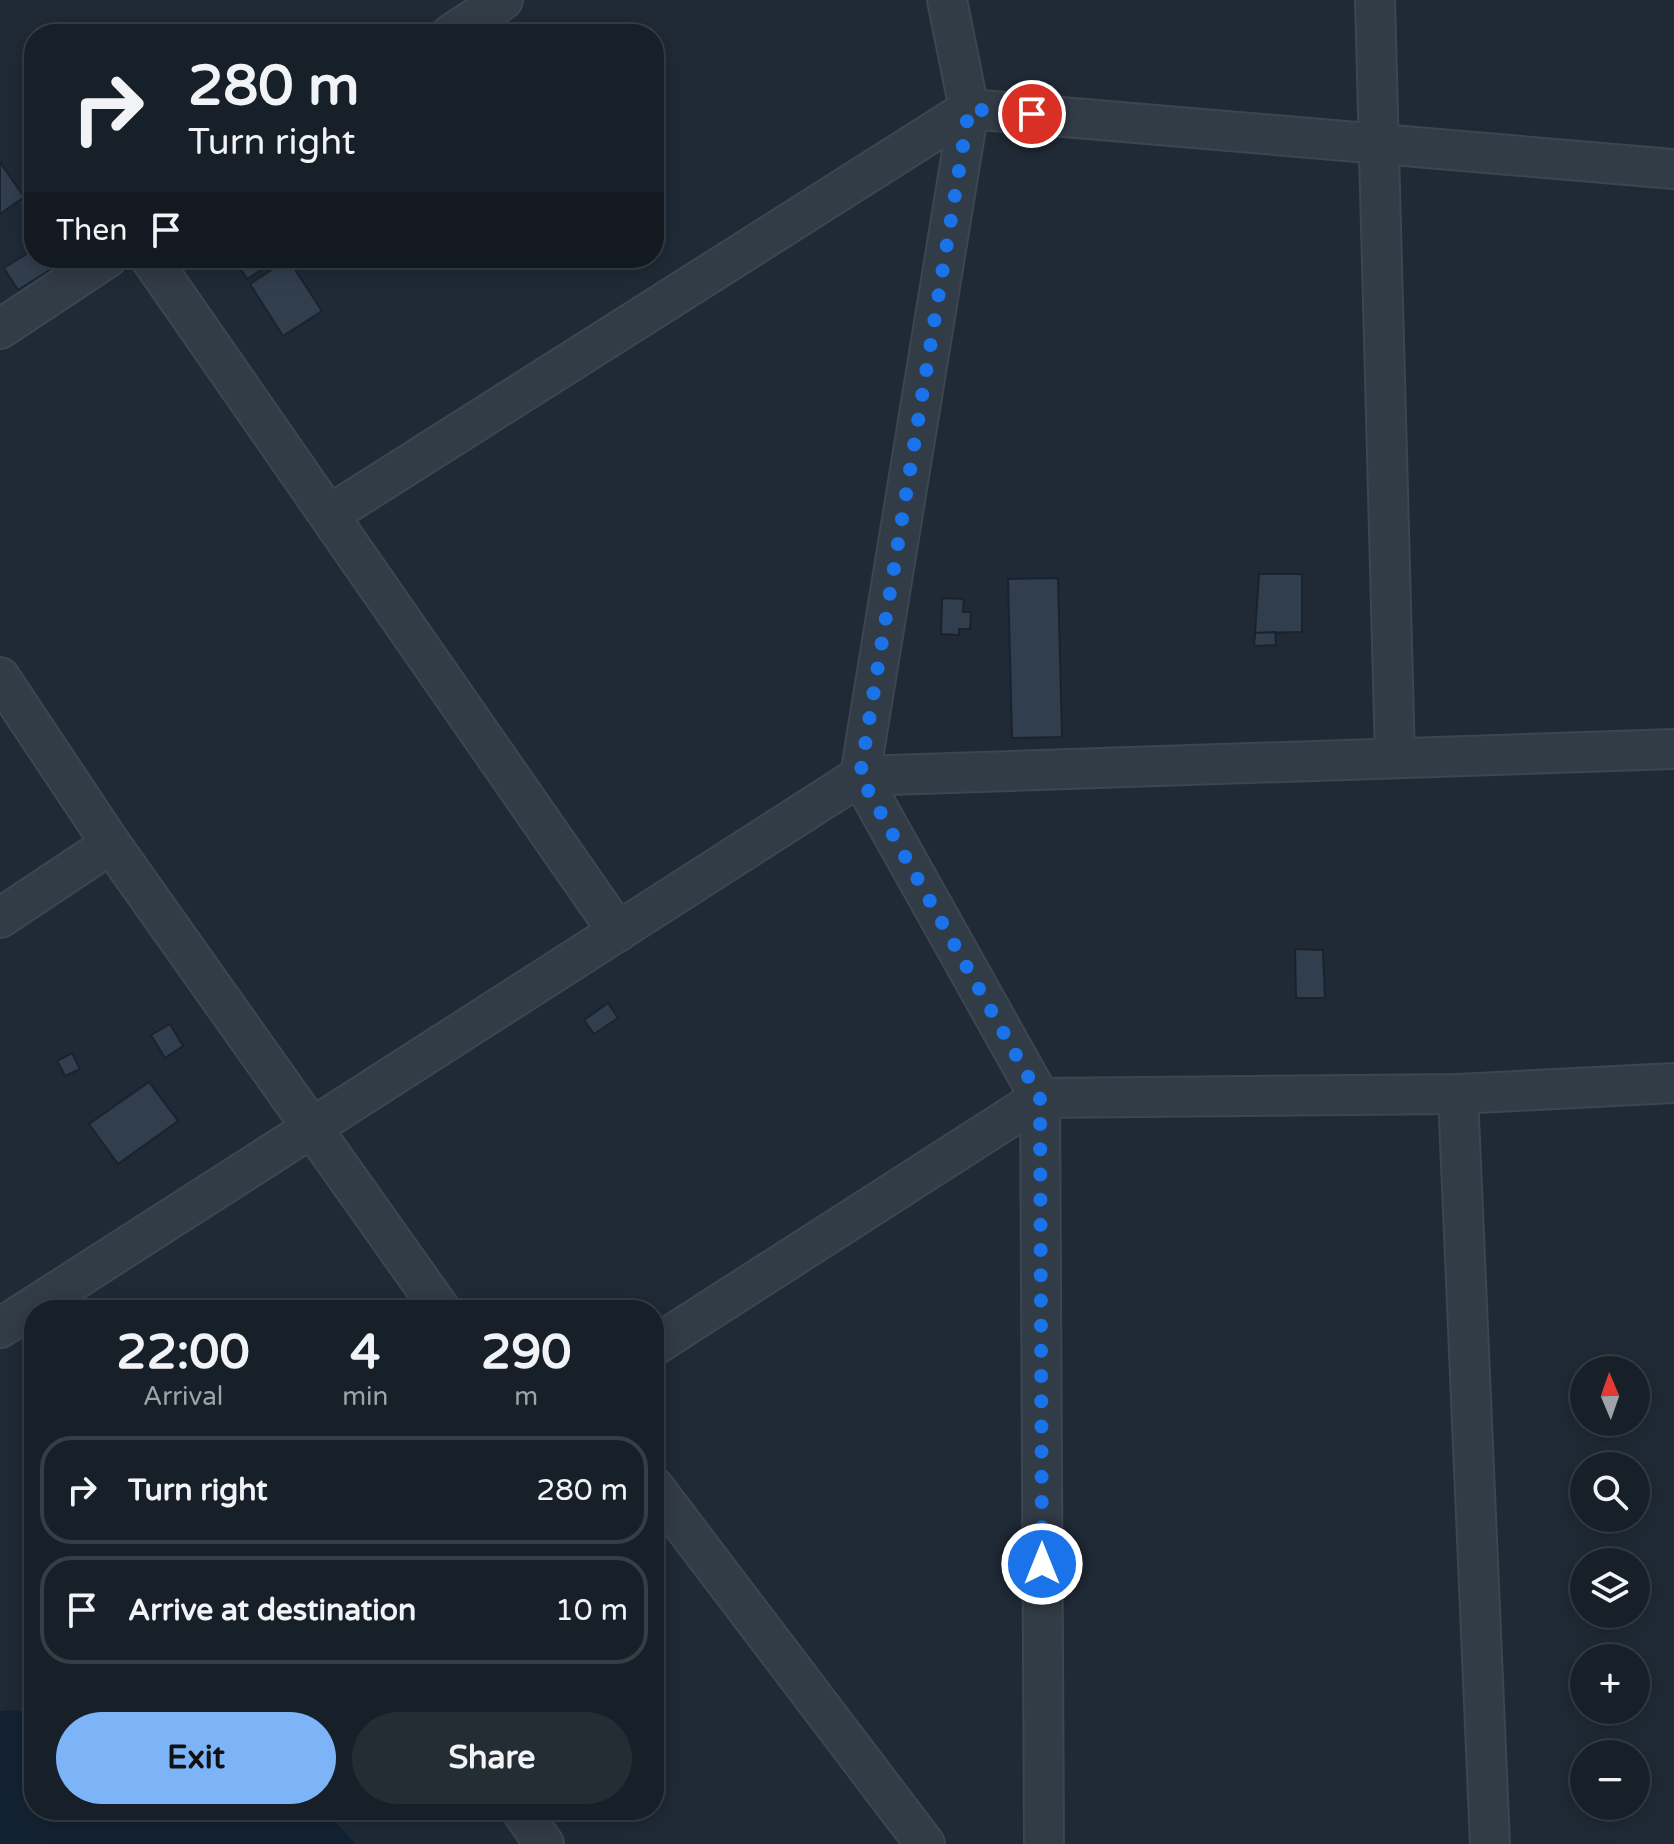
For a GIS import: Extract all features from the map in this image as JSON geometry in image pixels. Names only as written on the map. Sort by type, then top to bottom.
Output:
[{"type":"street","points":[[466,24],[503,0]]},
{"type":"street","points":[[947,0],[969,109],[860,776],[1040,1098],[1044,1844]]},
{"type":"street","points":[[1375,0],[1395,758]]},
{"type":"street","points":[[329,515],[969,109],[1674,169]]},
{"type":"street","points":[[0,329],[92,268]]},
{"type":"street","points":[[157,268],[618,932]]},
{"type":"street","points":[[0,677],[111,844],[434,1300]]},
{"type":"street","points":[[44,1300],[860,776],[1674,749]]},
{"type":"street","points":[[0,918],[111,844]]},
{"type":"street","points":[[664,1340],[1040,1098],[1458,1094],[1674,1083]]},
{"type":"street","points":[[1458,1094],[1490,1844]]},
{"type":"street","points":[[0,1328],[24,1313]]},
{"type":"street","points":[[664,1500],[925,1844]]},
{"type":"street","points":[[528,1820],[544,1844]]},
{"type":"water","points":[[24,1710],[24,1820],[333,1820],[356,1844],[0,1844],[0,1711]]},
{"type":"building","points":[[0,162],[24,197],[0,214]]},
{"type":"building","points":[[24,255],[24,268],[53,268],[18,290],[4,268]]},
{"type":"building","points":[[240,268],[264,268],[247,279]]},
{"type":"building","points":[[274,268],[294,268],[322,311],[283,336],[250,284]]},
{"type":"building","points":[[1259,574],[1302,574],[1302,632],[1255,633]]},
{"type":"building","points":[[1058,578],[1062,737],[1012,738],[1008,579]]},
{"type":"building","points":[[942,598],[964,599],[963,612],[971,612],[970,629],[959,629],[959,635],[941,634]]},
{"type":"building","points":[[1275,632],[1276,645],[1254,646],[1255,633]]},
{"type":"building","points":[[1295,949],[1323,950],[1325,998],[1296,998]]},
{"type":"building","points":[[608,1003],[618,1018],[594,1034],[584,1020]]},
{"type":"building","points":[[170,1024],[183,1046],[165,1058],[151,1035]]},
{"type":"building","points":[[72,1053],[80,1069],[65,1076],[57,1061]]},
{"type":"building","points":[[149,1082],[178,1121],[118,1164],[89,1124]]},
{"type":"route","points":[[1032,114],[969,109],[860,776],[1040,1098],[1042,1564]]}]
